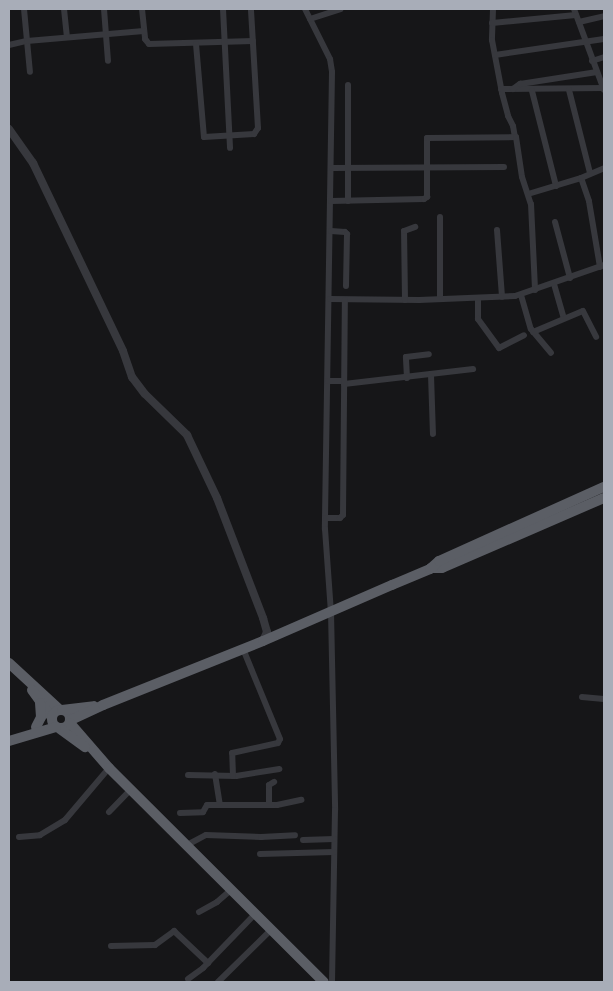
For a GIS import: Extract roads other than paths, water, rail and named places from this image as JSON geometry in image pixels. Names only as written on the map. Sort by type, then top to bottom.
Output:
[{"type":"highway","points":[[9,741],[36,727],[103,704],[280,634],[604,488]]},
{"type":"highway","points":[[430,568],[442,568],[604,498]]},
{"type":"highway","points":[[9,663],[27,681],[57,719],[70,721],[103,704]]},
{"type":"highway","points":[[27,681],[40,703],[98,756]]},
{"type":"highway","points":[[36,727],[41,717],[40,703]]},
{"type":"highway","points":[[9,741],[69,713],[70,721],[109,768],[324,982]]},
{"type":"street","points":[[24,9],[30,72]]},
{"type":"street","points":[[64,9],[67,38]]},
{"type":"street","points":[[104,9],[108,61]]},
{"type":"street","points":[[142,9],[146,43],[149,44],[253,41]]},
{"type":"street","points":[[223,9],[230,148]]},
{"type":"street","points":[[196,44],[202,135],[207,138],[254,134],[257,132],[251,9]]},
{"type":"street","points":[[305,9],[332,65],[326,518],[331,612],[334,839],[332,982]]},
{"type":"street","points":[[310,20],[340,9]]},
{"type":"street","points":[[493,9],[492,23],[495,55],[502,89],[515,137],[517,138],[522,177],[530,204],[535,290]]},
{"type":"street","points":[[492,23],[576,15],[604,16]]},
{"type":"street","points":[[502,89],[604,89],[576,15]]},
{"type":"street","points":[[9,45],[27,41],[144,31]]},
{"type":"street","points":[[495,55],[604,39]]},
{"type":"street","points":[[592,60],[604,56]]},
{"type":"street","points":[[513,89],[520,84],[600,75]]},
{"type":"street","points":[[348,85],[348,201]]},
{"type":"street","points":[[532,90],[556,186]]},
{"type":"street","points":[[569,90],[590,173]]},
{"type":"street","points":[[9,129],[33,163],[122,351],[132,377],[145,394],[186,435],[218,498],[267,632],[263,641]]},
{"type":"street","points":[[331,201],[424,200],[426,197],[427,138],[515,137]]},
{"type":"street","points":[[332,168],[504,167]]},
{"type":"street","points":[[528,194],[543,191],[604,168]]},
{"type":"street","points":[[330,299],[405,300],[521,295],[602,266],[589,201],[581,178]]},
{"type":"street","points":[[440,217],[440,299]]},
{"type":"street","points":[[555,222],[570,278]]},
{"type":"street","points":[[405,300],[404,230],[415,227]]},
{"type":"street","points":[[497,230],[502,297]]},
{"type":"street","points":[[331,231],[345,232],[347,234],[346,286]]},
{"type":"street","points":[[554,284],[564,318]]},
{"type":"street","points":[[521,295],[533,332],[551,353]]},
{"type":"street","points":[[478,298],[478,319],[489,331],[498,348],[524,335]]},
{"type":"street","points":[[326,518],[340,518],[343,515],[345,300]]},
{"type":"street","points":[[533,332],[583,311],[596,337]]},
{"type":"street","points":[[407,378],[406,357],[429,354]]},
{"type":"street","points":[[328,381],[344,382],[407,378],[473,369]]},
{"type":"street","points":[[432,375],[433,434]]},
{"type":"street","points":[[262,618],[280,634]]},
{"type":"street","points":[[233,776],[232,753],[278,743],[280,739],[243,649]]},
{"type":"street","points":[[582,698],[604,699]]},
{"type":"street","points":[[19,837],[40,835],[65,820],[109,768]]},
{"type":"street","points":[[188,776],[215,774],[233,776],[279,769]]},
{"type":"street","points":[[215,774],[220,805]]},
{"type":"street","points":[[269,805],[269,785],[274,782]]},
{"type":"street","points":[[109,812],[131,789]]},
{"type":"street","points":[[180,813],[203,812],[206,806],[269,805],[301,800]]},
{"type":"street","points":[[188,845],[206,834],[262,837],[295,835]]},
{"type":"street","points":[[303,840],[334,839]]},
{"type":"street","points":[[260,854],[334,852]]},
{"type":"street","points":[[199,912],[217,902],[231,890]]},
{"type":"street","points":[[188,979],[208,962],[256,913]]},
{"type":"street","points":[[218,982],[272,929]]},
{"type":"street","points":[[111,946],[155,945],[174,931],[208,962]]}]
